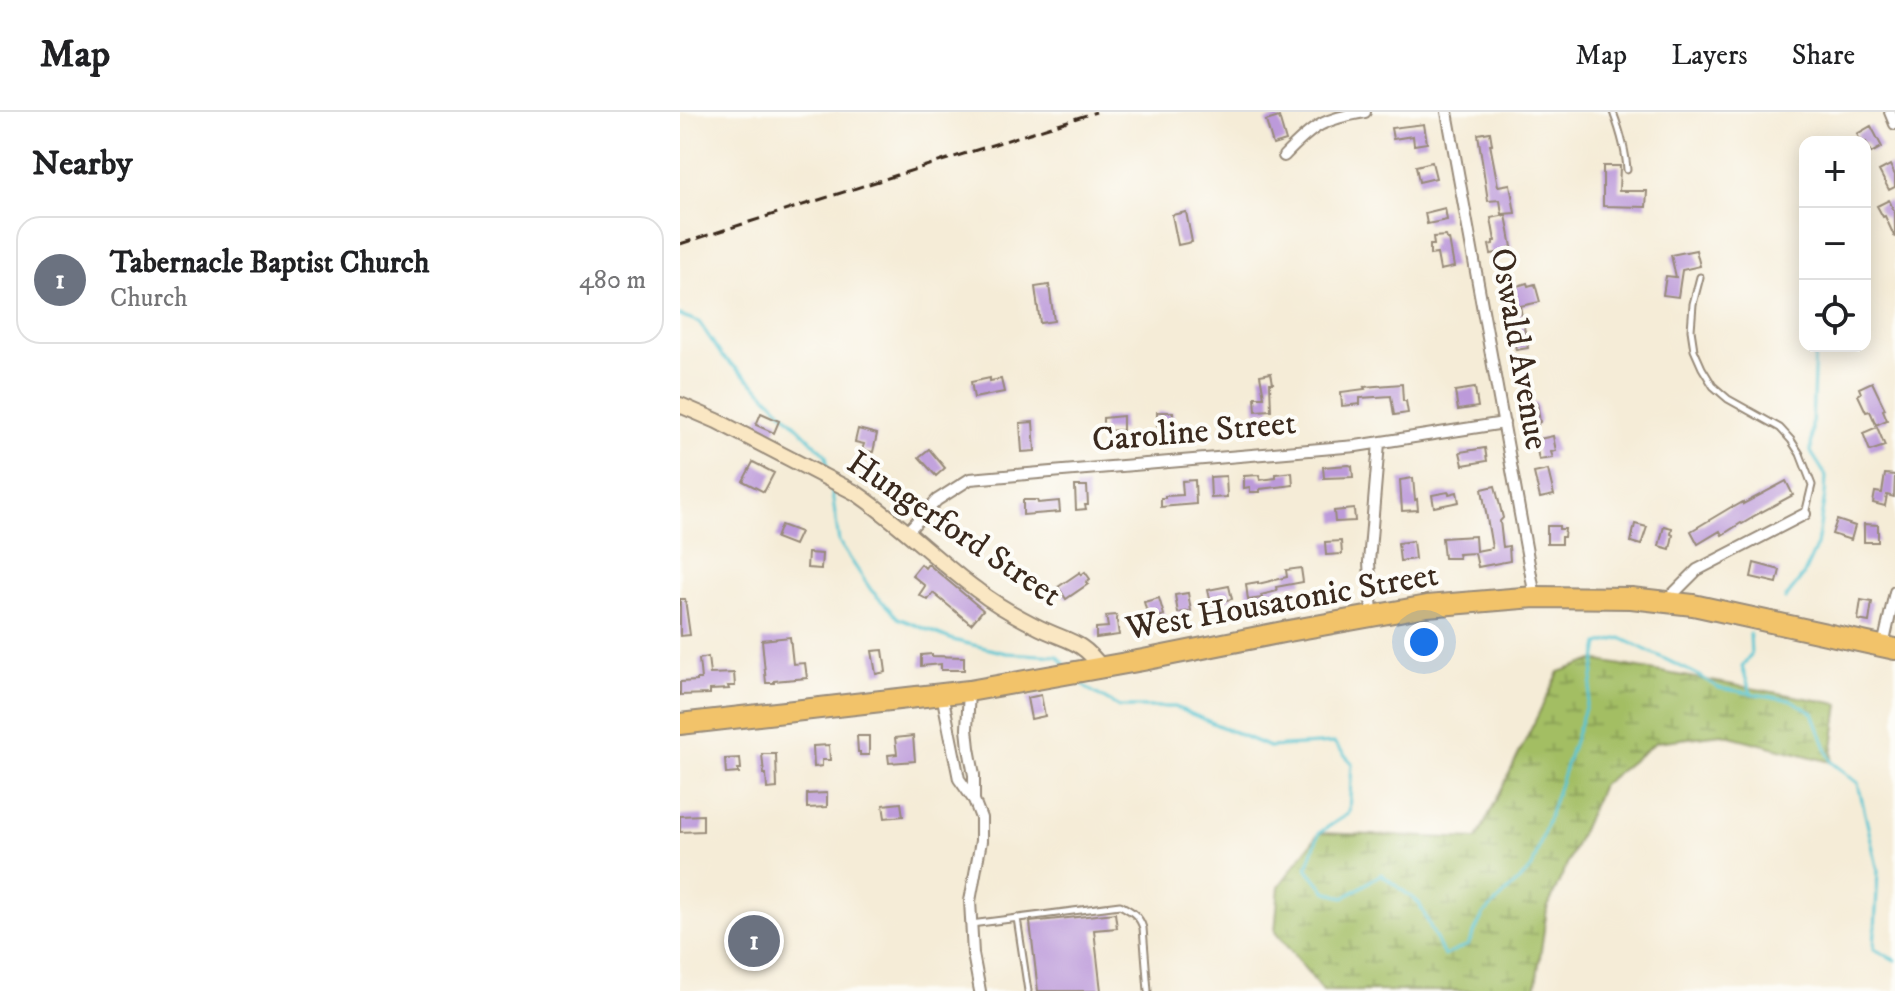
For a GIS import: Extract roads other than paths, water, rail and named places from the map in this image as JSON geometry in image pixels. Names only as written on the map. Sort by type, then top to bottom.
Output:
[{"type":"highway","name":"West Housatonic Street","points":[[680,724],[969,691],[1372,615],[1452,603],[1535,597],[1598,596],[1666,601],[1756,617],[1889,648]]},
{"type":"street","points":[[1284,156],[1318,125],[1365,112]]},
{"type":"street","name":"Oswald Avenue","points":[[1447,112],[1535,597]]},
{"type":"street","points":[[1890,112],[1895,124]]},
{"type":"street","name":"Hungerford Street","points":[[680,405],[845,486],[875,506],[977,590],[1032,624],[1091,653],[1095,669]]},
{"type":"street","name":"Caroline Street","points":[[907,532],[937,500],[970,479],[1379,443],[1504,423]]},
{"type":"street","points":[[1372,615],[1369,562],[1379,443]]},
{"type":"street","points":[[1666,601],[1697,570],[1805,514]]},
{"type":"street","points":[[1889,648],[1895,592]]},
{"type":"street","points":[[969,691],[967,729],[974,775],[974,800]]},
{"type":"street","points":[[942,694],[959,779],[974,800],[981,818],[981,841],[970,901],[973,954],[980,991]]},
{"type":"lane","points":[[1613,112],[1627,158],[1627,170]]},
{"type":"lane","points":[[1700,277],[1693,304],[1691,330],[1694,350],[1707,377],[1720,392],[1780,428],[1791,440],[1812,485],[1805,514]]},
{"type":"lane","points":[[970,924],[1120,905],[1140,919],[1143,928],[1148,991]]},
{"type":"lane","points":[[1017,918],[1028,991]]},
{"type":"waterway","points":[[680,315],[699,322],[722,356],[826,455],[829,474]]},
{"type":"waterway","points":[[1785,599],[1803,576],[1817,545],[1825,494],[1826,476],[1811,452],[1815,352]]},
{"type":"waterway","points":[[831,486],[839,542],[871,590],[898,618],[953,640],[1006,653],[1058,656],[1066,666]]},
{"type":"waterway","points":[[1750,634],[1751,655],[1742,667],[1751,693]]},
{"type":"waterway","points":[[1080,680],[1086,688],[1119,707],[1175,707],[1269,747],[1334,743],[1352,763],[1349,813],[1319,833],[1307,868],[1326,891],[1344,898],[1381,874],[1419,903],[1444,956],[1468,945],[1483,915],[1532,868],[1590,693],[1599,644],[1621,638],[1719,688],[1791,700],[1813,713],[1831,762],[1858,783],[1878,871],[1874,949],[1895,960]]},
{"type":"railway","points":[[680,244],[1096,112]]},
{"type":"place","name":"Tabernacle Baptist Church","points":[[754,941]]}]
